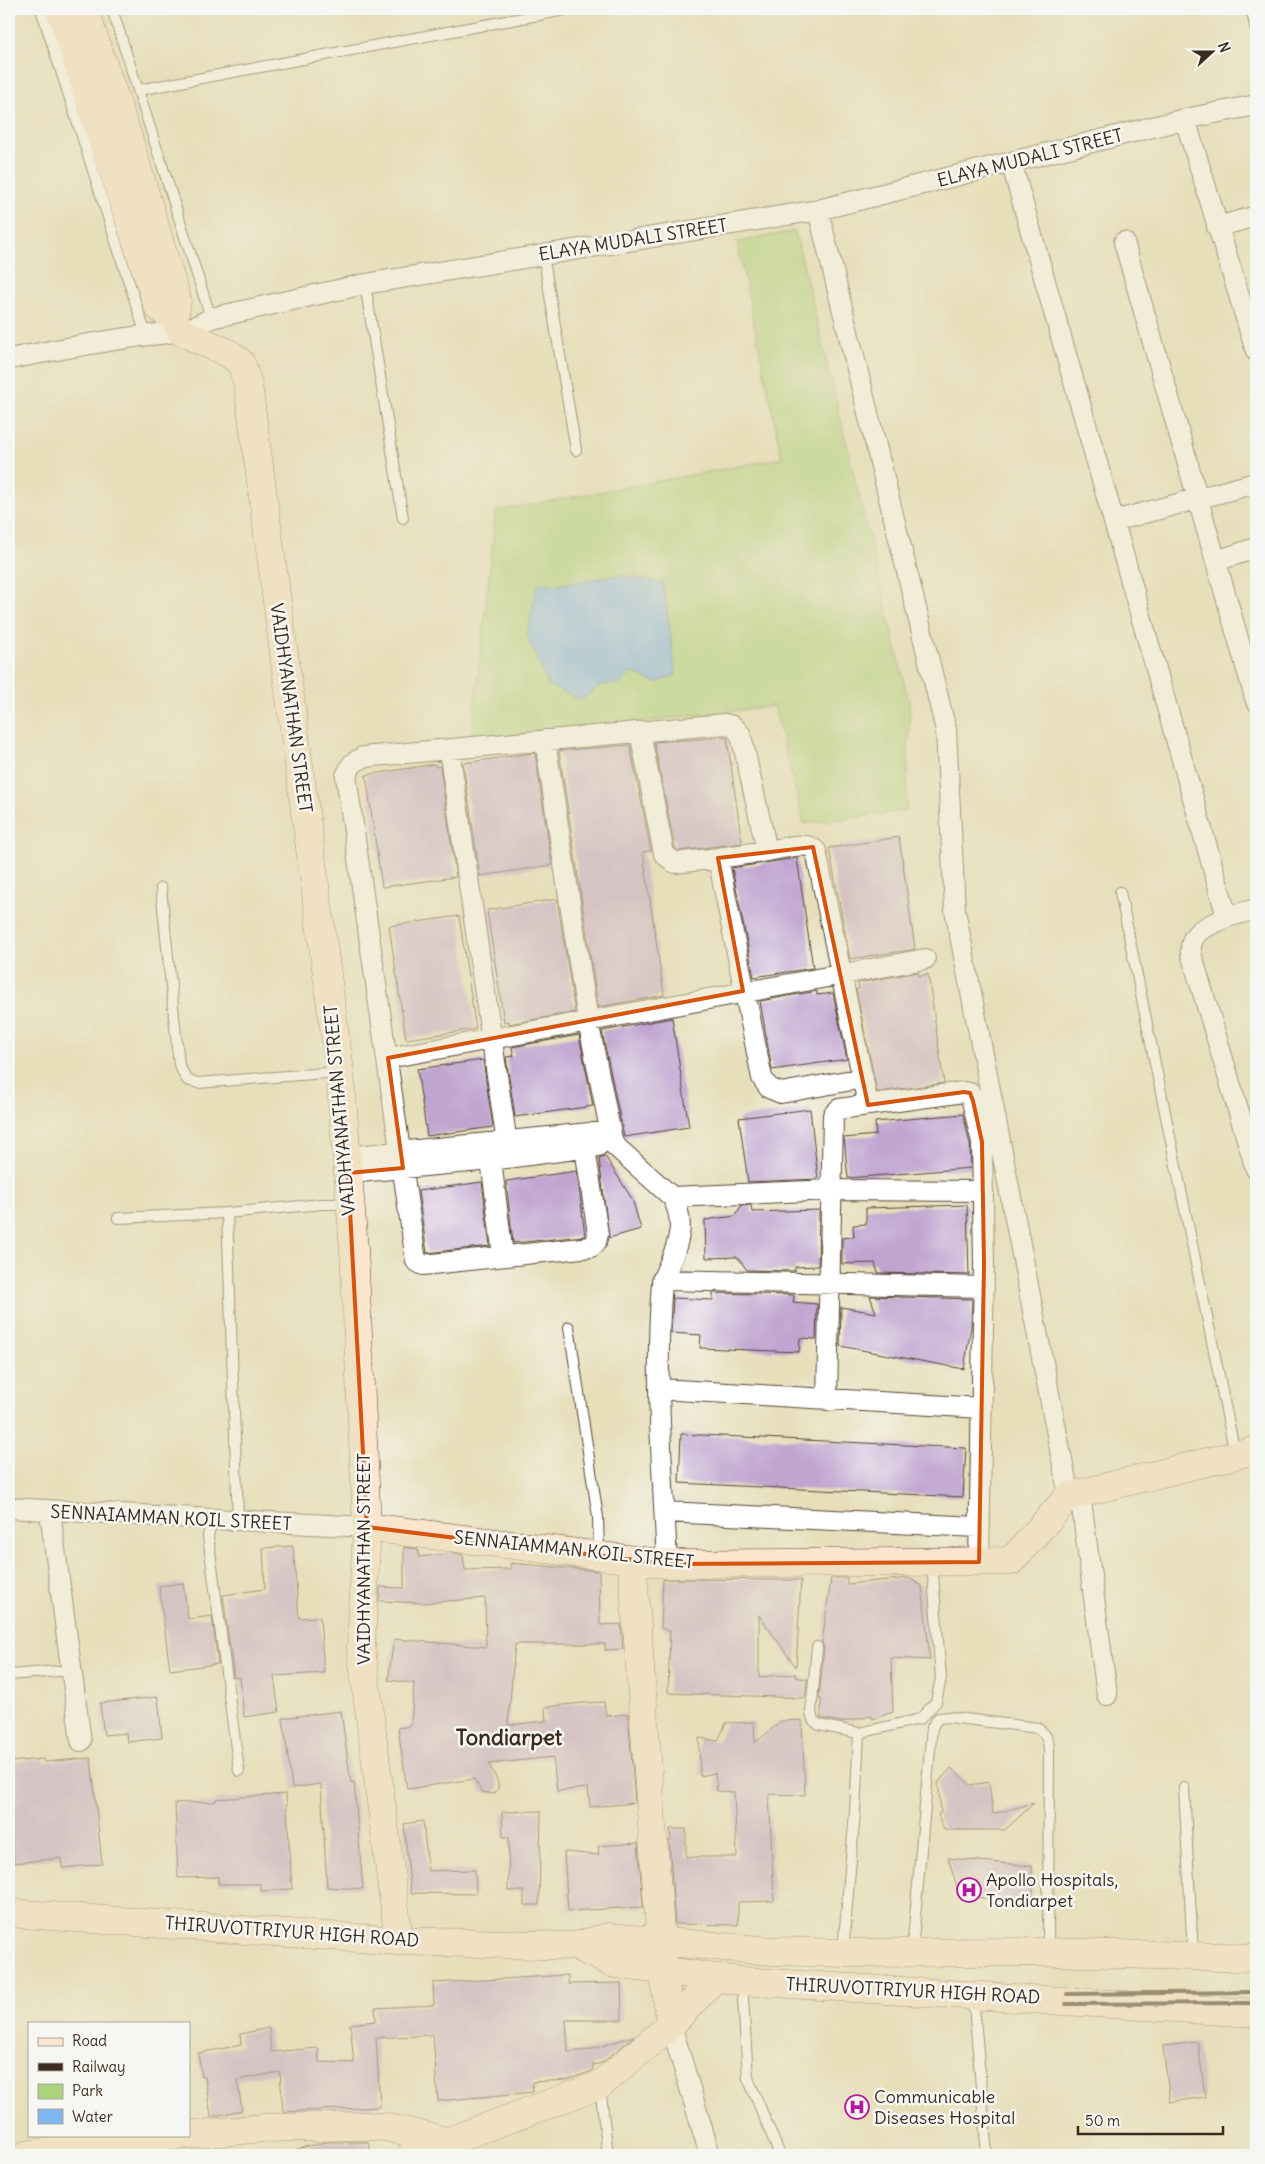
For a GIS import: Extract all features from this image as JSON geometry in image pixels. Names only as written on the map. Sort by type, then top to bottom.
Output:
[{"type":"main road","points":[[60,9],[116,137]]},
{"type":"main road","points":[[84,9],[116,137]]},
{"type":"main road","name":"VAIDHYANATHAN STREET","points":[[116,137],[158,306],[178,326],[230,354],[241,363],[248,384],[340,1072],[354,1249],[367,1527],[361,1648],[400,1941]]},
{"type":"main road","points":[[1075,1495],[1246,1452]]},
{"type":"main road","name":"SENNAIAMMAN KOIL STREET","points":[[367,1527],[667,1564],[1011,1561],[1075,1495]]},
{"type":"main road","points":[[632,1560],[663,1970],[671,2025]]},
{"type":"main road","name":"THIRUVOTTRIYUR HIGH ROAD","points":[[9,1913],[400,1941],[575,1946],[608,1937],[772,1951],[843,1953],[1048,1952],[1256,1958]]},
{"type":"main road","name":"THIRUVOTTRIYUR HIGH ROAD","points":[[575,1946],[615,1964],[728,1980],[1256,2013]]},
{"type":"main road","points":[[411,2155],[600,2086],[671,2025],[728,1980]]},
{"type":"main road","points":[[190,2135],[264,2128],[364,2126],[385,2127],[446,2141]]},
{"type":"main road","points":[[26,2155],[67,2152],[175,2136]]},
{"type":"street","name":"ELAYA MUDALI STREET","points":[[9,358],[146,335],[178,326],[198,327],[211,318],[364,284],[818,210],[1185,119],[1256,105]]},
{"type":"street","points":[[1185,119],[1256,351]]},
{"type":"street","points":[[1010,162],[1228,917]]},
{"type":"street","points":[[818,210],[946,730],[954,910],[1075,1495],[1107,1696]]},
{"type":"street","points":[[1217,227],[1256,216]]},
{"type":"street","points":[[1124,242],[1256,701]]},
{"type":"street","points":[[1114,521],[1256,483]]},
{"type":"street","points":[[1216,562],[1256,548]]},
{"type":"street","points":[[585,1148],[598,1234],[596,1242],[591,1247],[423,1265],[416,1261],[346,776],[352,764],[363,757],[725,724],[733,726],[741,735],[767,851]]},
{"type":"street","points":[[640,732],[664,854],[675,863],[806,845],[813,847],[816,851],[868,1106]]},
{"type":"street","points":[[545,740],[588,1020],[611,1138],[672,1198],[678,1207],[681,1220],[677,1247],[662,1280],[658,1389],[667,1564]]},
{"type":"street","points":[[449,749],[492,1039],[503,1153],[503,1256]]},
{"type":"street","points":[[718,858],[743,992],[762,1078],[769,1088],[781,1093],[863,1078]]},
{"type":"street","points":[[1256,909],[1228,917],[1196,933],[1190,941],[1191,953],[1256,1168]]},
{"type":"street","points":[[388,1058],[925,960]]},
{"type":"street","points":[[827,1400],[833,1115],[839,1109],[964,1092],[970,1094],[982,1142],[983,1191],[984,1287],[978,1527],[979,1562]]},
{"type":"street","points":[[347,1165],[585,1148],[611,1138]]},
{"type":"street","points":[[503,1153],[611,1138]]},
{"type":"street","points":[[672,1198],[832,1190],[983,1191]]},
{"type":"street","points":[[662,1280],[984,1287]]},
{"type":"street","points":[[658,1389],[982,1408]]},
{"type":"street","name":"SENNAIAMMAN KOIL STREET","points":[[9,1508],[50,1512],[367,1527]]},
{"type":"street","points":[[50,1512],[81,1741]]},
{"type":"street","points":[[664,1512],[978,1527]]},
{"type":"street","points":[[671,2025],[710,2155]]},
{"type":"lane","points":[[41,9],[146,335]]},
{"type":"lane","points":[[112,9],[211,318]]},
{"type":"lane","points":[[1251,9],[1256,29]]},
{"type":"lane","points":[[138,90],[564,10]]},
{"type":"lane","points":[[543,254],[576,450]]},
{"type":"lane","points":[[364,284],[402,518]]},
{"type":"lane","points":[[161,888],[179,1065],[187,1080],[198,1083],[340,1072]]},
{"type":"lane","points":[[1120,892],[1246,1452]]},
{"type":"lane","points":[[118,1218],[227,1213],[322,1204],[349,1204]]},
{"type":"lane","points":[[227,1213],[238,1521]]},
{"type":"lane","points":[[569,1327],[598,1516],[599,1556]]},
{"type":"lane","points":[[212,1520],[208,1536],[239,1771]]},
{"type":"lane","points":[[817,1647],[812,1713],[813,1720],[819,1725],[859,1733],[920,1719],[936,1702],[941,1678],[932,1562]]},
{"type":"lane","points":[[9,1675],[71,1670]]},
{"type":"lane","points":[[912,1953],[932,1727],[938,1718],[949,1717],[1038,1728],[1046,1736],[1049,1747],[1048,1952]]},
{"type":"lane","points":[[843,1953],[855,1812],[859,1733]]},
{"type":"lane","points":[[1184,1788],[1193,1956]]},
{"type":"lane","points":[[728,1980],[748,2078],[780,2155]]},
{"type":"lane","points":[[973,1994],[987,2155]]},
{"type":"lane","points":[[600,2086],[608,2155]]},
{"type":"highlighted area","points":[[813,847],[868,1105],[964,1092],[970,1093],[973,1101],[982,1142],[984,1264],[979,1562],[667,1564],[367,1527],[348,1173],[403,1168],[388,1058],[743,991],[718,858]]},
{"type":"green space","points":[[795,231],[910,706],[906,811],[804,824],[774,706],[471,742],[496,511],[782,458],[737,242]]},
{"type":"water","points":[[618,575],[663,583],[676,675],[656,683],[631,672],[621,684],[601,685],[581,700],[548,685],[527,635],[538,583],[559,585]]},
{"type":"building","points":[[727,737],[742,843],[679,851],[675,848],[654,742]]},
{"type":"building","points":[[630,745],[651,851],[643,852],[664,995],[598,1007],[559,751]]},
{"type":"building","points":[[535,753],[552,865],[480,876],[463,763]]},
{"type":"building","points":[[435,764],[436,767],[440,766],[456,877],[382,887],[366,775]]},
{"type":"building","points":[[899,837],[915,949],[850,959],[829,848]]},
{"type":"building","points":[[797,858],[813,968],[754,977],[732,868]]},
{"type":"building","points":[[557,899],[575,1012],[509,1024],[509,1021],[504,1022],[487,910]]},
{"type":"building","points":[[459,916],[476,1029],[406,1039],[389,926]]},
{"type":"building","points":[[918,972],[919,976],[928,974],[944,1083],[877,1092],[856,989],[859,989],[858,983]]},
{"type":"building","points":[[817,991],[817,995],[833,993],[847,1059],[772,1070],[760,1001]]},
{"type":"building","points":[[672,1018],[689,1127],[624,1137],[602,1031]]},
{"type":"building","points":[[579,1035],[593,1106],[515,1117],[506,1057],[514,1056],[512,1047]]},
{"type":"building","points":[[483,1060],[493,1127],[427,1136],[417,1069]]},
{"type":"building","points":[[810,1109],[818,1179],[748,1182],[739,1118]]},
{"type":"building","points":[[963,1114],[970,1144],[971,1168],[848,1178],[844,1138],[876,1135],[875,1122]]},
{"type":"building","points":[[605,1156],[632,1199],[641,1229],[609,1238],[599,1158]]},
{"type":"building","points":[[577,1171],[585,1236],[513,1243],[506,1181]]},
{"type":"building","points":[[482,1182],[490,1246],[427,1253],[418,1191]]},
{"type":"building","points":[[751,1205],[752,1212],[819,1210],[818,1266],[795,1267],[795,1271],[747,1270],[737,1257],[706,1258],[705,1220],[735,1216],[741,1206]]},
{"type":"building","points":[[967,1205],[969,1275],[878,1273],[875,1263],[842,1264],[842,1238],[854,1237],[853,1225],[866,1224],[866,1208]]},
{"type":"building","points":[[713,1293],[794,1295],[793,1302],[817,1304],[816,1339],[800,1338],[799,1352],[700,1348],[701,1335],[671,1333],[673,1298],[713,1300]]},
{"type":"building","points":[[870,1296],[972,1299],[971,1327],[964,1369],[840,1346],[841,1307],[876,1313]]},
{"type":"building","points":[[681,1434],[966,1448],[963,1497],[679,1483]]},
{"type":"building","points":[[293,1546],[299,1618],[320,1617],[324,1673],[274,1676],[279,1712],[244,1717],[240,1677],[234,1678],[223,1595],[265,1589],[263,1548]]},
{"type":"building","points":[[404,1547],[418,1549],[419,1557],[454,1553],[463,1555],[465,1570],[511,1569],[511,1563],[599,1571],[600,1625],[621,1624],[623,1649],[605,1650],[605,1644],[515,1644],[508,1725],[546,1721],[545,1707],[582,1703],[604,1702],[606,1716],[628,1714],[635,1803],[590,1807],[588,1788],[557,1791],[553,1757],[489,1764],[498,1782],[498,1789],[494,1794],[482,1792],[474,1779],[407,1789],[398,1728],[411,1726],[414,1683],[388,1680],[394,1639],[486,1647],[485,1598],[424,1603],[379,1601],[380,1587],[404,1588]]},
{"type":"building","points":[[831,1578],[847,1578],[847,1584],[909,1578],[922,1586],[930,1660],[891,1658],[893,1712],[872,1719],[872,1716],[841,1722],[821,1718],[821,1699],[819,1699],[824,1648],[822,1643]]},
{"type":"building","points":[[663,1579],[801,1580],[796,1667],[759,1615],[759,1677],[796,1674],[795,1677],[807,1679],[805,1698],[668,1693],[670,1631],[661,1628]]},
{"type":"building","points":[[183,1583],[188,1619],[212,1616],[218,1664],[170,1670],[159,1586]]},
{"type":"building","points":[[158,1697],[162,1738],[127,1742],[126,1733],[104,1735],[100,1703]]},
{"type":"building","points":[[341,1711],[351,1783],[354,1782],[363,1889],[327,1887],[321,1784],[292,1788],[283,1718]]},
{"type":"building","points":[[802,1720],[805,1795],[769,1794],[774,1901],[738,1902],[738,1925],[675,1924],[669,1840],[671,1840],[670,1829],[686,1829],[686,1857],[737,1857],[734,1792],[717,1791],[715,1773],[700,1776],[699,1738],[718,1741],[726,1723],[754,1722],[755,1743],[781,1721]]},
{"type":"building","points":[[91,1758],[102,1864],[62,1868],[61,1858],[14,1863],[9,1817],[9,1762],[43,1759],[44,1762]]},
{"type":"building","points":[[951,1768],[970,1785],[989,1782],[993,1814],[1034,1803],[1005,1830],[944,1830],[938,1815],[941,1811],[938,1783]]},
{"type":"building","points":[[286,1794],[292,1889],[261,1891],[261,1884],[218,1884],[218,1877],[178,1878],[175,1803],[215,1802],[216,1799]]},
{"type":"building","points":[[541,1811],[539,1905],[524,1905],[524,1891],[508,1891],[509,1837],[503,1837],[502,1812]]},
{"type":"building","points":[[423,1821],[428,1871],[475,1870],[476,1894],[411,1893],[404,1824]]},
{"type":"building","points":[[638,1843],[643,1907],[568,1911],[564,1852],[599,1855],[598,1846]]},
{"type":"building","points":[[948,1858],[1032,1866],[1033,1902],[960,1896]]},
{"type":"building","points":[[568,1975],[568,1984],[621,1983],[622,2020],[566,2020],[568,2052],[589,2050],[634,2036],[602,2063],[593,2065],[592,2071],[567,2080],[532,2082],[533,2092],[438,2101],[433,2035],[376,2038],[380,2107],[283,2112],[280,2072],[237,2080],[242,2110],[211,2117],[205,2077],[202,2077],[198,2053],[241,2045],[240,2034],[269,2028],[271,2052],[318,2048],[319,2062],[354,2063],[350,2024],[376,2021],[375,2008],[434,2005],[433,1983]]},
{"type":"building","points":[[1198,2042],[1205,2097],[1170,2102],[1163,2046]]},
{"type":"building","points":[[325,2142],[368,2142],[372,2155],[297,2155],[297,2149]]},
{"type":"railway","points":[[1067,1994],[1256,1992]]},
{"type":"railway","points":[[1066,2004],[1256,2003]]},
{"type":"place","name":"Apollo Hospitals, Tondiarpet","points":[[969,1890]]},
{"type":"place","name":"Communicable Diseases Hospital","points":[[857,2107]]},
{"type":"district","name":"Tondiarpet","points":[[509,1737]]}]
